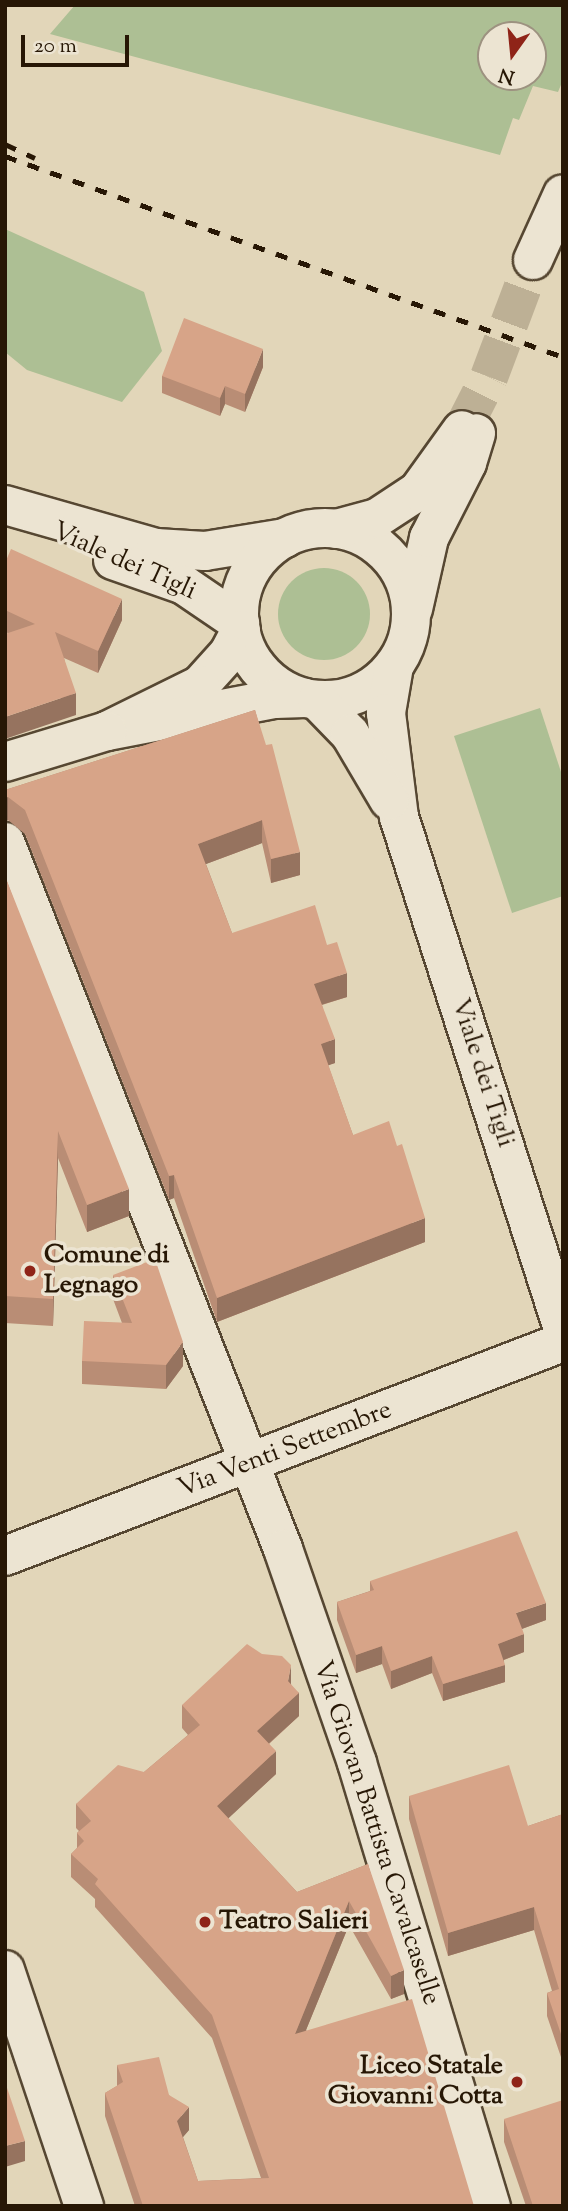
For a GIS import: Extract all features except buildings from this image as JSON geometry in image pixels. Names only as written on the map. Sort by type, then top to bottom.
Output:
[{"type":"street","points":[[533,260],[563,194]]},
{"type":"street","points":[[336,529],[377,518],[418,491],[470,430],[467,463],[429,538],[411,621]]},
{"type":"street","name":"Viale dei Tigli","points":[[5,505],[156,548],[205,551],[285,538],[306,530],[336,529],[370,541],[388,555],[407,586],[411,621],[394,666],[386,713],[399,817],[563,1329]]},
{"type":"street","name":"Viale dei Tigli","points":[[5,505],[75,545],[184,585],[240,626]]},
{"type":"street","name":"Viale dei Tigli","points":[[285,538],[254,566],[241,598],[240,626],[261,671],[311,699],[350,734],[399,817]]},
{"type":"street","points":[[107,731],[200,685],[229,654],[240,626]]},
{"type":"street","points":[[5,762],[107,731],[275,699],[353,695],[394,666]]},
{"type":"street","name":"Via Giovan Battista Cavalcaselle","points":[[5,842],[283,1549],[357,1763],[491,2206]]},
{"type":"street","name":"Via Venti Settembre","points":[[5,1556],[563,1342]]},
{"type":"street","points":[[5,1969],[84,2206]]},
{"type":"green space","points":[[75,5],[563,5],[563,80],[558,92],[547,89],[547,21],[477,21],[477,91],[531,91],[519,120],[513,118],[500,155],[50,34]]},
{"type":"green space","points":[[5,229],[144,292],[162,351],[122,402],[27,370],[5,352]]},
{"type":"green space","points":[[324,568],[342,571],[357,581],[367,596],[370,614],[367,632],[357,647],[342,657],[324,660],[306,657],[291,647],[281,632],[278,614],[281,596],[291,581],[306,571]]},
{"type":"green space","points":[[540,708],[563,778],[563,896],[512,913],[454,736]]},
{"type":"tunnel","points":[[463,428],[489,377],[533,260]]},
{"type":"railway","points":[[5,144],[35,158]]},
{"type":"railway","points":[[5,156],[563,357]]},
{"type":"place","name":"Comune di Legnago","points":[[30,1271]]},
{"type":"place","name":"Teatro Salieri","points":[[205,1922]]},
{"type":"place","name":"Liceo Statale Giovanni Cotta","points":[[517,2082]]}]
